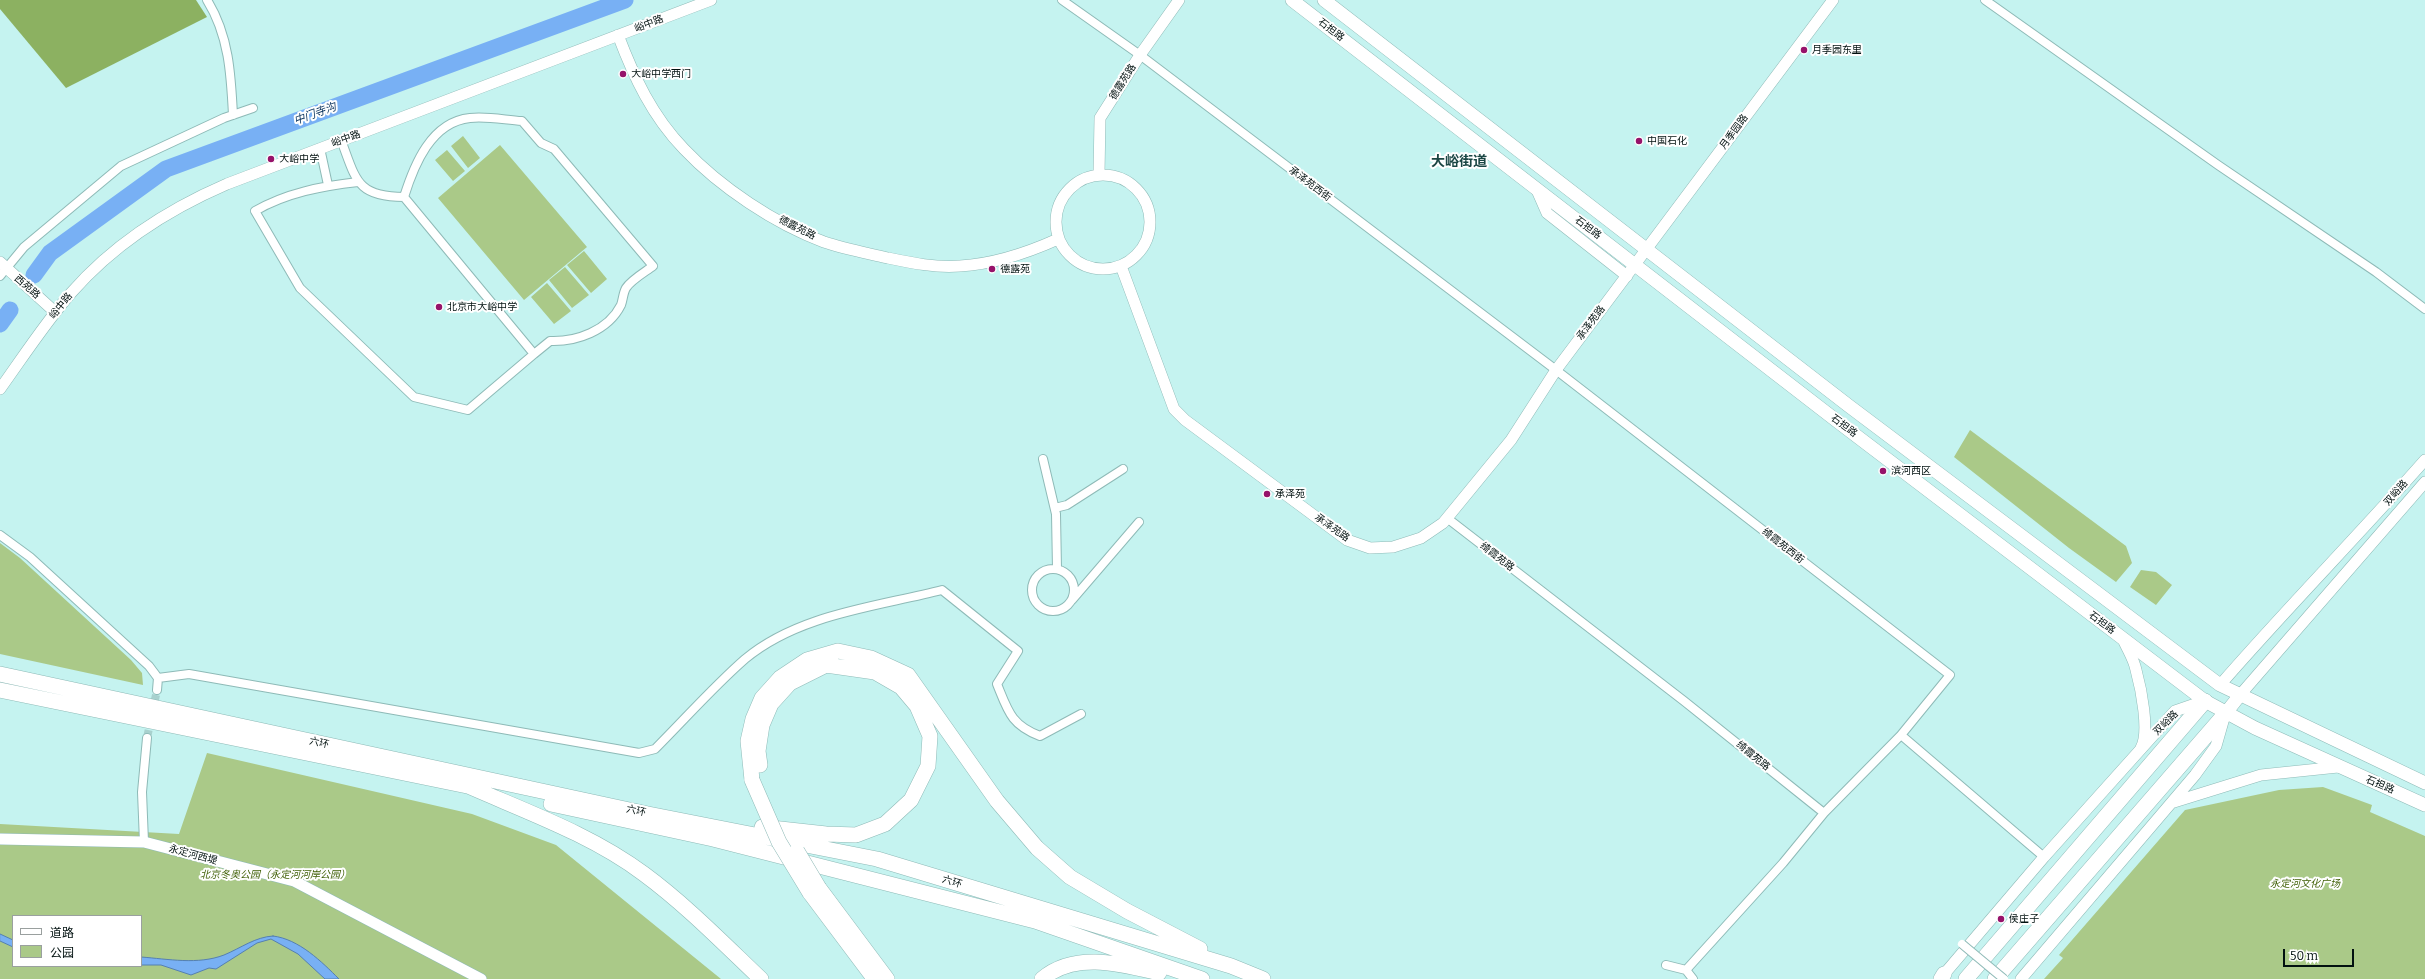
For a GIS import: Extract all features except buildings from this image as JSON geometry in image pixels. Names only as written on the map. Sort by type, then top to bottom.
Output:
[{"type":"highway","points":[[874,979],[815,890],[757,779],[748,741],[753,719],[762,698],[780,678],[807,660],[838,651],[871,658],[908,675],[997,801],[1037,848],[1070,877],[1127,911],[1231,966]]},
{"type":"highway","points":[[648,814],[826,834],[856,835],[885,824],[911,800],[928,766],[930,736],[917,706],[901,687],[875,672],[826,665],[790,683],[771,704],[762,725],[759,744],[757,779]]},
{"type":"highway","name":"六环","points":[[0,674],[648,814],[877,859],[1231,966],[1263,979]]},
{"type":"highway","name":"六环","points":[[0,690],[468,786],[713,839],[1035,921],[1202,979]]},
{"type":"highway","name":"双峪路","points":[[1966,979],[2205,701]]},
{"type":"highway","points":[[1995,979],[2225,714]]},
{"type":"highway","points":[[468,786],[586,838],[643,873],[709,928],[761,979]]},
{"type":"highway","points":[[815,890],[887,979]]},
{"type":"highway","points":[[1042,979],[1053,969],[1084,962],[1115,963],[1185,979]]},
{"type":"main road","name":"石担路","points":[[1292,0],[1837,421],[2205,701],[2225,714],[2338,767],[2425,805]]},
{"type":"main road","name":"石担路","points":[[1324,0],[1648,248],[1849,406],[2220,685],[2425,783]]},
{"type":"main road","points":[[2205,701],[2220,685]]},
{"type":"main road","points":[[2225,714],[2240,695]]},
{"type":"street","points":[[208,0],[217,15],[231,64],[234,115]]},
{"type":"street","name":"峪中路","points":[[0,389],[55,312],[96,267],[158,220],[201,195],[320,148],[454,99],[711,0]]},
{"type":"street","name":"承泽苑西街","points":[[1062,0],[1140,55],[1556,370]]},
{"type":"street","name":"德露苑路","points":[[1099,174],[1100,118],[1140,55],[1179,0]]},
{"type":"street","name":"月季园路","points":[[1636,265],[1833,0]]},
{"type":"street","points":[[1986,0],[2218,165],[2376,272],[2425,309]]},
{"type":"street","name":"德露苑路","points":[[618,35],[637,85],[666,128],[684,149],[722,184],[794,228],[824,242],[859,252],[920,265],[954,266],[1021,255],[1058,239]]},
{"type":"street","points":[[2,269],[24,247],[121,166],[152,150],[253,108]]},
{"type":"street","points":[[358,182],[328,185],[296,193],[255,211],[300,288],[414,397],[468,410],[550,341],[571,341],[592,333],[610,319],[621,306],[626,287],[653,266],[554,150],[541,143],[522,121],[469,118],[454,122],[433,138],[420,155],[404,197]]},
{"type":"street","points":[[341,140],[358,182],[376,195],[404,197],[534,354]]},
{"type":"street","points":[[320,148],[328,185]]},
{"type":"street","points":[[1099,174],[1119,176],[1133,184],[1144,197],[1150,212],[1150,228],[1145,244],[1135,257],[1121,266],[1107,270],[1084,265],[1066,252],[1058,239],[1055,224],[1057,209],[1063,195],[1074,184],[1088,176],[1099,174]]},
{"type":"street","points":[[1536,187],[1547,213],[1627,276]]},
{"type":"street","name":"承泽苑路","points":[[1121,266],[1174,409],[1185,420],[1347,540],[1370,548],[1393,547],[1421,538],[1447,518],[1511,440],[1556,370],[1636,265]]},
{"type":"street","name":"西苑路","points":[[2,269],[55,312]]},
{"type":"street","name":"绮霞苑西街","points":[[1556,370],[1950,675],[1901,735]]},
{"type":"street","points":[[1043,459],[1055,508],[1057,569]]},
{"type":"street","name":"双峪路","points":[[2220,685],[2283,613],[2364,528],[2425,460]]},
{"type":"street","points":[[1055,508],[1067,505],[1123,469]]},
{"type":"street","name":"双峪路","points":[[2240,695],[2425,482]]},
{"type":"street","name":"绮霞苑路","points":[[1447,518],[1684,701],[1824,813]]},
{"type":"street","points":[[1070,602],[1074,589],[1073,582],[1064,572],[1057,569],[1043,571],[1037,575],[1031,588],[1031,595],[1034,602],[1046,611],[1059,611],[1070,602],[1139,522]]},
{"type":"street","points":[[0,535],[36,562],[149,666],[158,678],[157,690]]},
{"type":"street","points":[[158,678],[189,674],[639,753],[654,749],[746,658],[782,636],[831,616],[942,590],[1018,651],[997,684],[1009,714],[1023,730],[1040,736],[1081,714]]},
{"type":"street","points":[[2123,638],[2136,669],[2142,703],[2144,742],[2138,753]]},
{"type":"street","name":"双峪路","points":[[1942,977],[2044,857],[2175,711],[2205,701]]},
{"type":"street","points":[[2021,979],[2174,802],[2216,746],[2225,714]]},
{"type":"street","points":[[1686,970],[1783,863],[1824,813],[1901,735],[2044,857]]},
{"type":"street","points":[[144,842],[142,792],[147,738]]},
{"type":"street","points":[[2174,802],[2261,775],[2338,767]]},
{"type":"street","name":"永定河西堤","points":[[0,839],[144,842],[294,881],[480,979]]},
{"type":"street","points":[[1962,944],[2004,979]]},
{"type":"street","points":[[1666,965],[1686,970],[1693,979]]},
{"type":"green space","points":[[0,0],[196,0],[207,17],[66,88],[0,9]]},
{"type":"green space","points":[[463,136],[480,158],[468,168],[451,146]]},
{"type":"green space","points":[[500,145],[587,247],[524,300],[438,198]]},
{"type":"green space","points":[[447,150],[465,171],[453,181],[435,160]]},
{"type":"green space","points":[[584,251],[607,279],[591,293],[567,265]]},
{"type":"green space","points":[[565,267],[589,295],[572,308],[549,280]]},
{"type":"green space","points":[[547,283],[571,311],[554,324],[531,297]]},
{"type":"green space","points":[[1970,430],[2126,546],[2132,563],[2116,582],[2069,548],[1954,457]]},
{"type":"green space","points":[[0,543],[20,558],[131,660],[142,673],[143,685],[0,654]]},
{"type":"green space","points":[[2141,570],[2156,572],[2172,585],[2156,605],[2130,587]]},
{"type":"green space","name":"北京冬奥公园（永定河河岸公园）","points":[[207,753],[472,814],[556,845],[721,979],[0,979],[0,824],[179,834]]},
{"type":"green space","name":"永定河文化广场","points":[[2323,787],[2372,805],[2370,812],[2425,836],[2425,979],[2044,979],[2063,958],[2059,955],[2185,810],[2279,790]]},
{"type":"water","points":[[0,934],[12,940],[12,947],[0,941]]},
{"type":"water","points":[[273,936],[283,938],[301,946],[318,959],[339,979],[325,979],[298,954],[271,939],[257,943],[216,969],[209,968],[191,975],[161,965],[142,965],[142,957],[193,961],[214,958],[224,955],[260,938]]},
{"type":"waterway","name":"中门寺沟","points":[[34,275],[50,253],[166,169],[625,0]]},
{"type":"waterway","name":"中门寺沟","points":[[0,324],[10,310]]},
{"type":"tunnel","points":[[147,738],[157,690]]},
{"type":"place","name":"月季园东里","points":[[1804,50]]},
{"type":"place","name":"大峪中学西门","points":[[623,74]]},
{"type":"place","name":"中国石化","points":[[1639,141]]},
{"type":"place","name":"大峪中学","points":[[271,159]]},
{"type":"place","name":"德露苑","points":[[992,269]]},
{"type":"place","name":"北京市大峪中学","points":[[439,307]]},
{"type":"place","name":"滨河西区","points":[[1883,471]]},
{"type":"place","name":"承泽苑","points":[[1267,494]]},
{"type":"place","name":"侯庄子","points":[[2001,919]]},
{"type":"district","name":"大峪街道","points":[[1459,162]]}]
